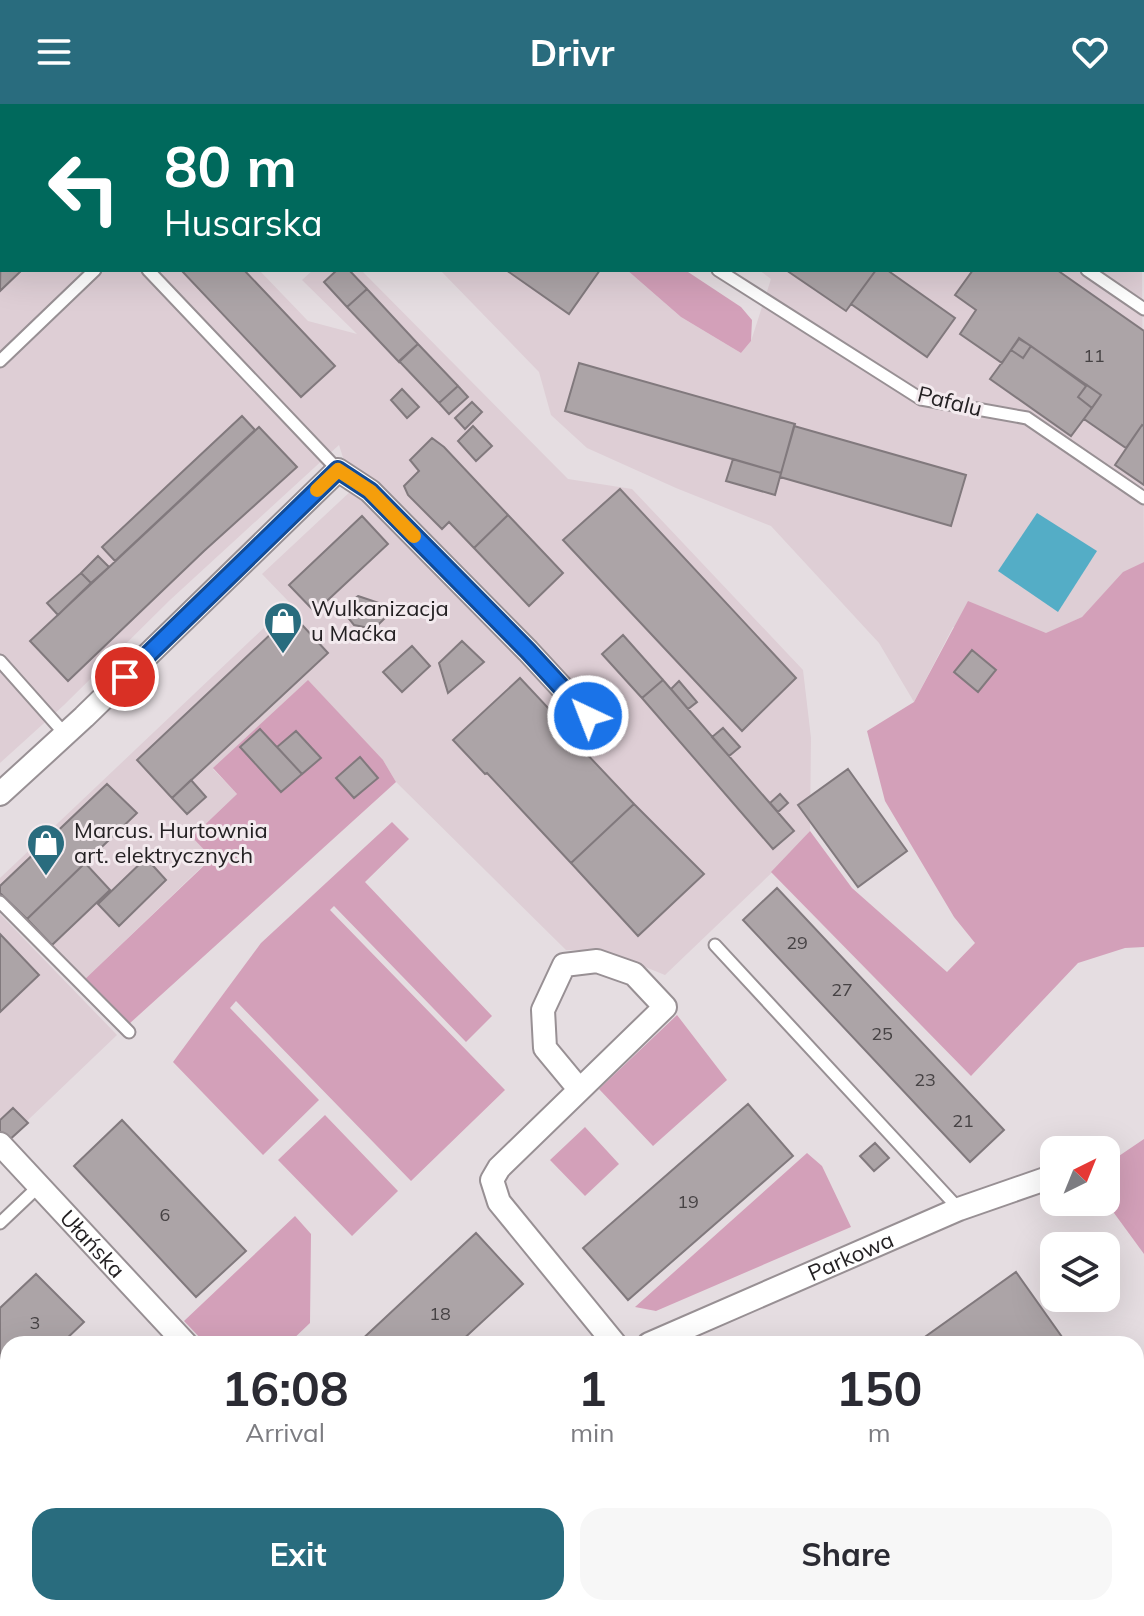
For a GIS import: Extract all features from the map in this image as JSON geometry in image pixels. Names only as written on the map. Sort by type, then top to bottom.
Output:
[{"type":"street","points":[[0,794],[338,470],[370,491],[588,716]]},
{"type":"street","points":[[579,1089],[545,1048],[543,1010],[564,965],[597,961],[634,974],[665,1007],[499,1168],[492,1180],[499,1202],[608,1336]]},
{"type":"street","name":"Ułańska","points":[[0,1144],[171,1336]]},
{"type":"street","name":"Parkowa","points":[[690,1336],[959,1209],[1040,1181]]},
{"type":"lane","points":[[0,361],[93,272]]},
{"type":"lane","points":[[150,272],[338,470]]},
{"type":"lane","name":"Pafalu","points":[[721,272],[921,399],[1027,418],[1144,498]]},
{"type":"lane","points":[[1090,272],[1144,309]]},
{"type":"lane","points":[[0,661],[65,734]]},
{"type":"lane","points":[[0,902],[129,1032]]},
{"type":"lane","points":[[715,945],[959,1209]]},
{"type":"lane","points":[[0,1223],[39,1186]]},
{"type":"shaded area","points":[[0,272],[261,272],[308,321],[357,334],[302,280],[311,272],[363,272],[568,479],[632,489],[803,670],[811,738],[810,831],[784,861],[665,975],[603,950],[566,950],[396,782],[383,760],[213,769],[237,794],[193,836],[212,857],[83,981],[0,896],[0,878],[290,603],[262,574],[353,489],[339,445],[170,600],[64,705],[0,763]]},
{"type":"shaded area","points":[[442,272],[629,272],[681,317],[741,353],[751,341],[771,279],[762,272],[1142,272],[1144,562],[1123,573],[1082,617],[1045,634],[1023,626],[953,627],[914,702],[879,643],[771,526],[587,448],[551,415],[539,372]]},
{"type":"shaded area","points":[[629,272],[688,272],[741,307],[752,320],[751,341],[741,353],[681,317]]},
{"type":"shaded area","points":[[1144,562],[1144,947],[1125,948],[1078,963],[971,1076],[771,872],[810,831],[852,888],[947,972],[975,943],[954,917],[885,801],[867,731],[914,702],[968,601],[1046,633],[1082,617],[1123,572]]},
{"type":"shaded area","points":[[308,680],[383,760],[396,782],[129,1024],[83,981],[212,858],[192,837],[237,794],[213,768]]},
{"type":"shaded area","points":[[392,822],[409,839],[365,882],[492,1016],[466,1042],[334,906],[330,910],[505,1090],[411,1181],[236,1001],[230,1008],[319,1100],[263,1155],[173,1062],[261,943]]},
{"type":"shaded area","points":[[0,914],[117,1035],[5,1142],[0,1137]]},
{"type":"shaded area","points":[[677,1015],[727,1080],[653,1146],[599,1089]]},
{"type":"shaded area","points":[[325,1115],[398,1191],[352,1236],[278,1160]]},
{"type":"shaded area","points":[[585,1127],[619,1164],[585,1196],[550,1160]]},
{"type":"shaded area","points":[[1144,1139],[1144,1254],[1116,1216],[1120,1216],[1120,1155]]},
{"type":"shaded area","points":[[807,1153],[822,1166],[851,1227],[656,1311],[635,1307]]},
{"type":"shaded area","points":[[295,1216],[311,1234],[310,1323],[296,1336],[198,1336],[184,1321]]},
{"type":"water","points":[[1037,513],[1097,551],[1058,612],[998,571]]},
{"type":"building","points":[[0,272],[20,272],[0,291]]},
{"type":"building","points":[[183,272],[246,272],[335,366],[301,397]]},
{"type":"building","points":[[335,272],[351,272],[367,289],[347,307],[324,282]]},
{"type":"building","points":[[509,272],[599,272],[569,314]]},
{"type":"building","points":[[789,272],[875,272],[846,311]]},
{"type":"building","points":[[875,272],[890,272],[955,318],[927,357],[851,304]]},
{"type":"building","points":[[972,272],[1060,272],[1144,331],[1144,426],[1126,448],[1084,419],[1101,395],[1019,338],[1002,363],[960,334],[976,310],[955,295]]},
{"type":"building","points":[[367,289],[418,344],[399,362],[347,307]]},
{"type":"building","points":[[1019,339],[1031,346],[1023,358],[1011,350]]},
{"type":"building","points":[[418,344],[458,386],[439,403],[399,361]]},
{"type":"building","points":[[1031,346],[1086,386],[1078,397],[1092,408],[1071,436],[990,379],[1011,350],[1023,358]]},
{"type":"building","points":[[579,363],[795,424],[781,473],[565,411]]},
{"type":"building","points":[[1087,385],[1101,395],[1092,408],[1078,397]]},
{"type":"building","points":[[458,386],[468,397],[449,414],[439,403]]},
{"type":"building","points":[[402,389],[419,407],[407,418],[391,400]]},
{"type":"building","points":[[472,402],[482,412],[465,429],[455,418]]},
{"type":"building","points":[[242,416],[255,430],[115,561],[102,547]]},
{"type":"building","points":[[473,426],[492,446],[476,461],[458,441]]},
{"type":"building","points":[[794,426],[966,475],[951,526],[780,477]]},
{"type":"building","points":[[1144,426],[1144,485],[1115,465]]},
{"type":"building","points":[[259,427],[297,467],[68,681],[30,641]]},
{"type":"building","points":[[432,438],[508,515],[474,548],[449,522],[442,529],[408,495],[404,486],[419,471],[410,460]]},
{"type":"building","points":[[733,459],[781,473],[775,495],[726,481]]},
{"type":"building","points":[[620,489],[796,678],[742,731],[563,540]]},
{"type":"building","points":[[508,515],[563,573],[529,606],[474,548]]},
{"type":"building","points":[[362,516],[388,544],[315,612],[289,585]]},
{"type":"building","points":[[98,556],[109,567],[91,583],[81,573]]},
{"type":"building","points":[[81,573],[91,583],[58,615],[47,603]]},
{"type":"building","points":[[358,596],[385,605],[389,614],[374,629],[354,625],[341,609]]},
{"type":"building","points":[[292,614],[328,653],[172,798],[137,760]]},
{"type":"building","points":[[623,635],[663,680],[642,698],[602,654]]},
{"type":"building","points":[[462,641],[484,662],[448,693],[439,663]]},
{"type":"building","points":[[412,646],[430,666],[402,692],[383,672]]},
{"type":"building","points":[[972,650],[996,670],[978,692],[954,672]]},
{"type":"building","points":[[520,678],[551,711],[549,714],[634,804],[571,863],[453,740]]},
{"type":"building","points":[[663,680],[794,831],[773,849],[642,698]]},
{"type":"building","points":[[679,681],[697,702],[688,709],[671,689]]},
{"type":"building","points":[[723,728],[740,747],[729,756],[712,737]]},
{"type":"building","points":[[260,729],[302,774],[281,792],[240,747]]},
{"type":"building","points":[[296,731],[321,758],[302,774],[277,747]]},
{"type":"building","points":[[360,757],[378,778],[354,798],[336,778]]},
{"type":"building","points":[[848,769],[907,851],[858,887],[798,805]]},
{"type":"building","points":[[191,780],[206,797],[187,814],[172,798]]},
{"type":"building","points":[[107,784],[137,813],[27,919],[0,893],[0,886]]},
{"type":"building","points":[[780,794],[788,803],[778,812],[770,803]]},
{"type":"building","points":[[634,804],[704,874],[638,936],[571,863]]},
{"type":"building","points":[[146,858],[166,880],[119,926],[98,904]]},
{"type":"building","points":[[85,863],[110,890],[52,945],[27,919]]},
{"type":"building","points":[[777,888],[1004,1130],[970,1162],[743,920]]},
{"type":"building","points":[[0,934],[39,975],[0,1012]]},
{"type":"building","points":[[748,1104],[793,1156],[628,1300],[583,1248]]},
{"type":"building","points":[[13,1108],[28,1123],[7,1142],[0,1135],[0,1120]]},
{"type":"building","points":[[122,1120],[246,1251],[196,1297],[74,1166]]},
{"type":"building","points":[[875,1143],[889,1158],[874,1171],[860,1156]]},
{"type":"building","points":[[476,1233],[523,1284],[467,1336],[366,1336]]},
{"type":"building","points":[[1016,1272],[1040,1306],[1040,1312],[1044,1312],[1061,1336],[926,1336]]},
{"type":"building","points":[[36,1274],[84,1322],[69,1336],[0,1336],[0,1308]]},
{"type":"slow traffic","points":[[317,490],[338,470],[370,491],[414,536]]},
{"type":"place","name":"Wulkanizacja u Maćka","points":[[283,655]]},
{"type":"place","name":"Marcus. Hurtownia art. elektrycznych","points":[[46,877]]},
{"type":"route","points":[[125,677],[338,470],[370,491],[588,716]]}]
